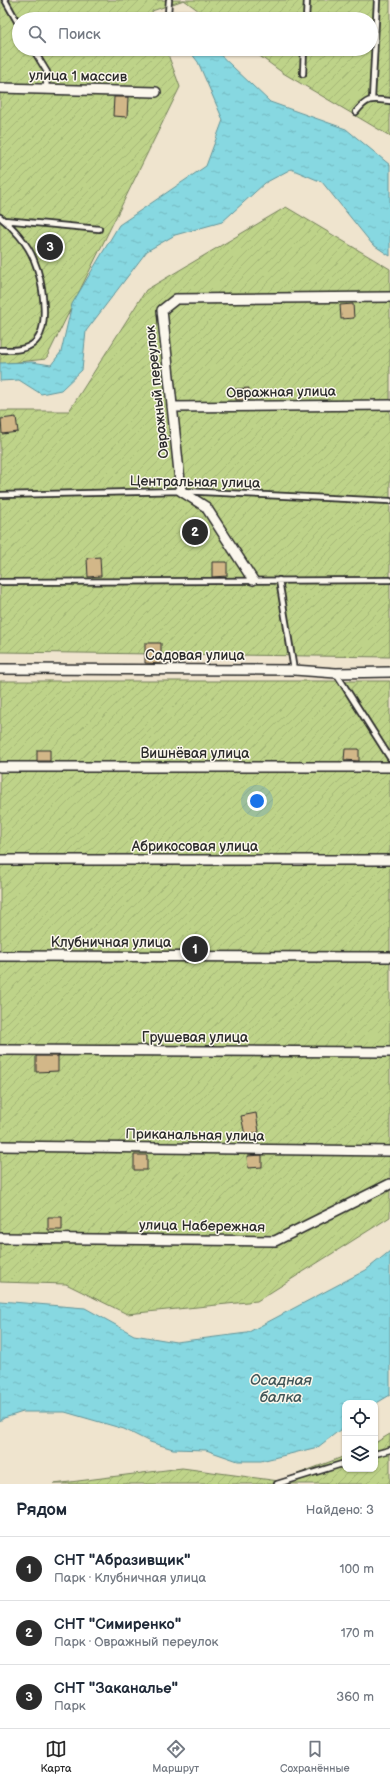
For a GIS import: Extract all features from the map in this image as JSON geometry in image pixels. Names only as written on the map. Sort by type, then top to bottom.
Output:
[{"type":"street","name":"улица 1 массив","points":[[0,88],[156,92]]},
{"type":"street","name":"Овражный переулок","points":[[181,491],[162,310],[176,299],[390,296]]},
{"type":"street","name":"Овражная улица","points":[[172,407],[390,405]]},
{"type":"street","points":[[181,491],[206,507],[253,580]]},
{"type":"street","name":"Садовая улица","points":[[0,669],[294,670],[336,673],[390,672]]},
{"type":"street","name":"Вишнёвая улица","points":[[0,767],[390,767]]},
{"type":"street","name":"Абрикосовая улица","points":[[0,860],[390,860]]},
{"type":"street","name":"Клубничная улица","points":[[0,956],[390,957]]},
{"type":"street","name":"Грушевая улица","points":[[0,1050],[390,1052]]},
{"type":"street","name":"Приканальная улица","points":[[0,1146],[390,1151]]},
{"type":"street","name":"улица Набережная","points":[[0,1238],[275,1241],[390,1184]]},
{"type":"lane","points":[[5,0],[12,12]]},
{"type":"lane","points":[[168,12],[169,0]]},
{"type":"lane","points":[[306,12],[307,0]]},
{"type":"lane","points":[[376,12],[377,0]]},
{"type":"lane","points":[[37,56],[46,72],[46,89]]},
{"type":"lane","points":[[303,74],[304,56]]},
{"type":"lane","points":[[372,99],[374,56]]},
{"type":"lane","points":[[356,112],[364,102],[372,99],[390,101]]},
{"type":"lane","points":[[2,219],[99,229]]},
{"type":"lane","points":[[0,350],[20,350],[35,342],[44,326],[43,294],[34,260],[24,242],[2,219]]},
{"type":"lane","name":"Центральная улица","points":[[0,495],[181,491],[390,500]]},
{"type":"lane","points":[[279,580],[294,670]]},
{"type":"lane","points":[[0,582],[390,580]]},
{"type":"lane","points":[[336,673],[390,758]]},
{"type":"lane","points":[[378,1453],[390,1450]]},
{"type":"lane","points":[[277,1484],[342,1464]]},
{"type":"green space","points":[[0,0],[184,0],[152,12],[12,12],[12,56],[169,56],[180,87],[46,359],[0,364]]},
{"type":"green space","points":[[184,0],[390,0],[390,136],[283,73],[260,56],[378,56],[378,12],[200,12]]},
{"type":"green space","points":[[286,207],[390,269],[390,657],[0,652],[0,411],[69,411],[146,290]]},
{"type":"green space","points":[[0,681],[390,681],[390,1217],[257,1301],[127,1314],[66,1284],[0,1282]]},
{"type":"green space","points":[[390,1434],[390,1484],[54,1484],[182,1468],[279,1481],[342,1457],[342,1472],[378,1472],[378,1441]]},
{"type":"water","points":[[193,56],[221,56],[270,102],[346,129],[390,165],[390,256],[372,244],[322,182],[291,169],[265,183],[222,222],[175,235],[147,251],[86,331],[82,370],[61,390],[41,394],[19,380],[0,381],[0,363],[32,362],[51,365],[61,352],[72,304],[119,225],[206,166],[223,120],[198,62]]},
{"type":"water","name":"Осадная балка","points":[[390,1251],[390,1395],[378,1402],[378,1400],[342,1400],[342,1428],[318,1447],[261,1461],[238,1461],[206,1450],[173,1449],[150,1442],[124,1429],[65,1412],[23,1412],[4,1418],[0,1421],[0,1301],[85,1308],[134,1335],[176,1342],[247,1333],[366,1270]]},
{"type":"building","points":[[114,97],[128,97],[127,117],[113,116]]},
{"type":"building","points":[[353,304],[354,318],[341,319],[340,305]]},
{"type":"building","points":[[249,388],[249,400],[236,400],[235,389]]},
{"type":"building","points":[[16,417],[18,432],[2,434],[1,419]]},
{"type":"building","points":[[100,557],[101,576],[88,577],[87,558]]},
{"type":"building","points":[[212,562],[227,562],[227,576],[212,577]]},
{"type":"building","points":[[145,643],[161,643],[161,664],[145,663]]},
{"type":"building","points":[[345,749],[359,749],[359,761],[344,760]]},
{"type":"building","points":[[37,750],[50,750],[50,761],[37,761]]},
{"type":"building","points":[[36,1056],[58,1056],[58,1071],[36,1072]]},
{"type":"building","points":[[256,1113],[259,1132],[245,1135],[241,1116]]},
{"type":"building","points":[[134,1155],[147,1155],[147,1170],[134,1170]]},
{"type":"building","points":[[262,1155],[262,1167],[248,1168],[247,1156]]},
{"type":"building","points":[[48,1217],[62,1217],[62,1230],[48,1230]]},
{"type":"place","name":"СНТ \"Заканалье\"","points":[[50,247]]},
{"type":"place","name":"СНТ \"Симиренко\"","points":[[195,532]]},
{"type":"place","name":"СНТ \"Абразивщик\"","points":[[195,949]]}]
